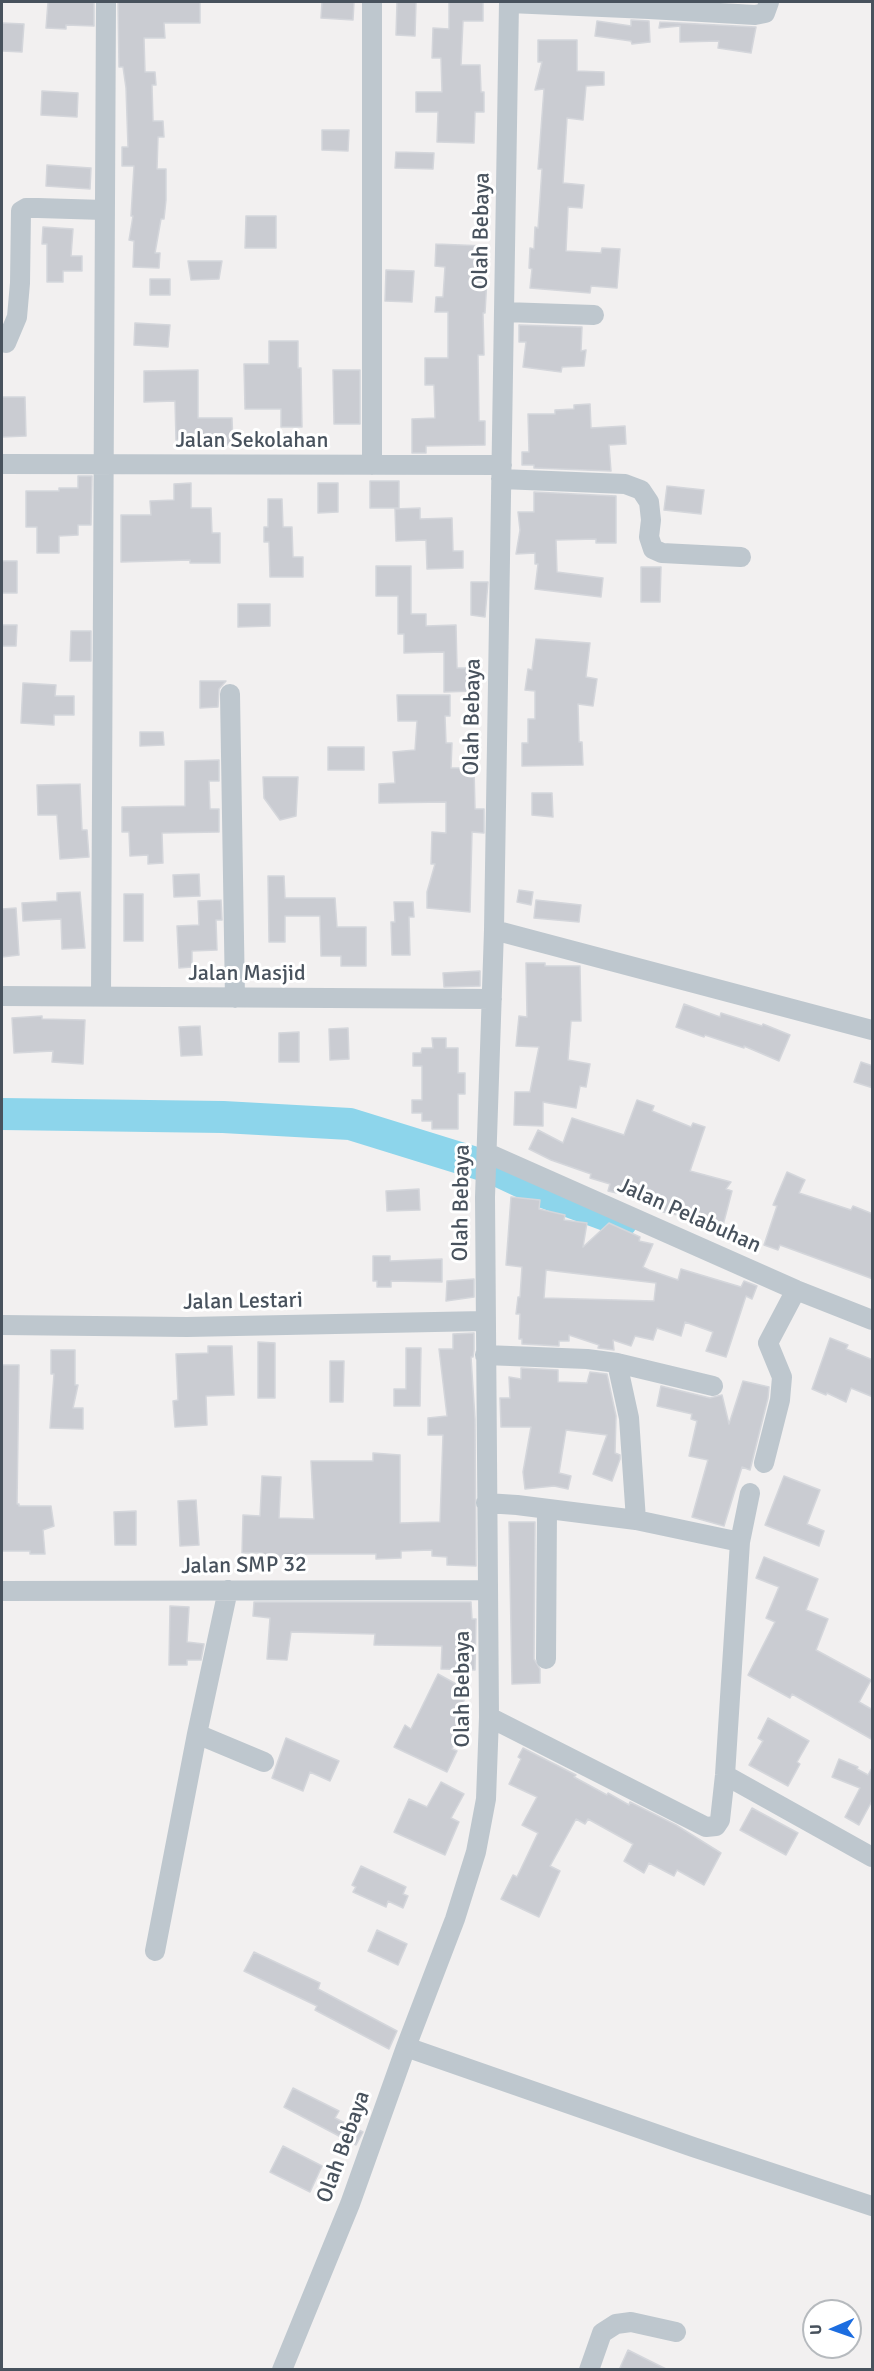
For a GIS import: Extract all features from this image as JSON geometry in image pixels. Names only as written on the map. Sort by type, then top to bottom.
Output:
[{"type":"street","points":[[101,996],[106,2]]},
{"type":"street","points":[[372,2],[372,465]]},
{"type":"street","points":[[509,2],[649,5],[755,15],[765,13],[770,2]]},
{"type":"street","name":"Olah Bebaya","points":[[282,2370],[350,2204],[454,1919],[481,1833],[486,1799],[489,1717],[484,1321],[485,1197],[494,930],[509,2]]},
{"type":"street","points":[[6,343],[17,316],[21,211],[26,208],[104,210]]},
{"type":"street","points":[[504,312],[594,315]]},
{"type":"street","name":"Jalan Sekolahan","points":[[2,464],[372,465],[502,472],[626,484],[641,490],[649,501],[651,520],[649,537],[652,549],[662,553],[741,557]]},
{"type":"street","points":[[230,694],[235,998]]},
{"type":"street","points":[[494,930],[873,1030]]},
{"type":"street","name":"Jalan Masjid","points":[[2,996],[492,999]]},
{"type":"street","name":"Jalan Pelabuhan","points":[[487,1157],[792,1298],[873,1320]]},
{"type":"street","points":[[764,1462],[780,1401],[782,1377],[768,1343],[792,1298]]},
{"type":"street","name":"Jalan Lestari","points":[[2,1325],[187,1327],[484,1321]]},
{"type":"street","points":[[485,1354],[587,1359],[617,1363],[713,1386]]},
{"type":"street","points":[[617,1363],[629,1418],[636,1520]]},
{"type":"street","points":[[489,1717],[706,1827],[716,1826],[720,1820],[725,1775],[740,1542],[750,1493]]},
{"type":"street","points":[[486,1503],[636,1520],[740,1542]]},
{"type":"street","points":[[546,1659],[547,1509]]},
{"type":"street","points":[[156,1951],[197,1734],[228,1590]]},
{"type":"street","name":"Jalan SMP 32","points":[[2,1591],[487,1590]]},
{"type":"street","points":[[197,1734],[264,1762]]},
{"type":"street","points":[[725,1775],[873,1857]]},
{"type":"street","points":[[406,2047],[693,2147],[873,2206]]},
{"type":"street","points":[[589,2370],[603,2334],[616,2324],[631,2322],[676,2332]]},
{"type":"building","points":[[48,2],[94,2],[94,26],[66,25],[66,29],[46,28]]},
{"type":"building","points":[[118,2],[200,2],[200,23],[164,23],[165,38],[144,38],[145,72],[155,72],[156,85],[152,85],[153,121],[163,121],[164,137],[158,137],[157,169],[166,169],[166,200],[164,219],[161,219],[155,253],[160,253],[159,268],[133,267],[134,241],[129,240],[133,216],[131,216],[134,166],[122,166],[122,147],[128,147],[126,88],[123,67],[119,67]]},
{"type":"building","points":[[322,2],[354,2],[353,20],[321,18]]},
{"type":"building","points":[[397,2],[416,2],[415,36],[396,35]]},
{"type":"building","points":[[449,2],[483,2],[483,21],[463,21],[461,65],[480,65],[481,92],[484,92],[484,112],[475,112],[474,143],[437,142],[438,112],[416,112],[416,92],[442,92],[441,58],[432,58],[433,28],[449,29]]},
{"type":"building","points":[[631,20],[649,21],[650,42],[632,44],[631,41],[595,36],[597,21],[631,26]]},
{"type":"building","points":[[660,22],[756,27],[751,53],[718,48],[719,41],[680,42],[680,26],[659,28]]},
{"type":"building","points":[[2,23],[24,24],[22,52],[2,51]]},
{"type":"building","points":[[538,40],[577,40],[577,71],[604,72],[604,85],[586,86],[583,120],[567,118],[563,183],[584,185],[582,208],[568,207],[566,251],[601,253],[602,248],[620,249],[617,288],[591,286],[590,293],[530,288],[532,269],[529,268],[530,248],[534,249],[535,227],[538,228],[542,169],[538,169],[544,89],[535,90],[542,62],[538,62]]},
{"type":"building","points":[[42,91],[78,93],[77,117],[41,115]]},
{"type":"building","points":[[322,130],[349,130],[348,151],[322,150]]},
{"type":"building","points":[[396,152],[434,153],[433,169],[395,168]]},
{"type":"building","points":[[47,165],[91,168],[90,189],[46,186]]},
{"type":"building","points":[[246,216],[276,216],[276,248],[245,248]]},
{"type":"building","points":[[43,227],[73,229],[71,256],[82,256],[82,271],[63,271],[63,282],[47,282],[47,244],[42,244]]},
{"type":"building","points":[[436,244],[485,246],[484,278],[487,278],[485,313],[483,313],[484,355],[478,355],[479,421],[485,421],[485,445],[426,446],[426,453],[412,453],[412,419],[435,418],[434,385],[425,385],[425,358],[448,358],[448,312],[435,312],[436,297],[443,297],[445,267],[435,266]]},
{"type":"building","points":[[188,261],[222,261],[219,279],[191,280]]},
{"type":"building","points":[[386,270],[414,271],[412,302],[385,301]]},
{"type":"building","points":[[150,279],[170,279],[170,295],[150,295]]},
{"type":"building","points":[[135,323],[170,325],[168,347],[134,345]]},
{"type":"building","points":[[519,325],[582,327],[581,351],[586,350],[584,366],[562,367],[561,372],[523,367],[526,342],[519,342]]},
{"type":"building","points":[[269,341],[298,341],[302,427],[281,427],[281,409],[245,409],[244,364],[269,364]]},
{"type":"building","points":[[198,370],[198,418],[232,418],[233,445],[217,445],[217,440],[176,440],[175,401],[144,402],[144,371]]},
{"type":"building","points":[[333,370],[360,370],[360,424],[334,424]]},
{"type":"building","points":[[2,397],[25,397],[26,436],[2,437]]},
{"type":"building","points":[[590,404],[591,428],[625,426],[626,444],[609,445],[611,471],[534,468],[534,465],[522,465],[522,452],[529,452],[528,414],[555,414],[555,410],[574,409],[574,405]]},
{"type":"building","points":[[78,476],[92,476],[91,525],[78,525],[78,535],[59,536],[59,553],[37,553],[37,527],[26,527],[26,491],[59,491],[59,488],[78,488]]},
{"type":"building","points":[[370,481],[399,481],[399,508],[370,508]]},
{"type":"building","points":[[191,483],[191,508],[211,508],[212,533],[220,533],[220,563],[190,563],[190,560],[121,562],[121,515],[151,515],[150,501],[174,500],[174,484]]},
{"type":"building","points":[[318,483],[338,483],[338,512],[318,513]]},
{"type":"building","points":[[667,486],[704,490],[701,514],[664,510]]},
{"type":"building","points":[[534,492],[616,496],[616,543],[596,543],[596,539],[556,540],[557,572],[603,578],[601,597],[535,589],[538,564],[535,564],[535,553],[516,554],[520,530],[518,512],[534,512]]},
{"type":"building","points":[[268,499],[282,499],[283,527],[292,527],[293,557],[303,557],[303,577],[270,577],[269,542],[264,542],[264,527],[268,527]]},
{"type":"building","points":[[420,508],[420,519],[452,518],[453,551],[463,551],[463,568],[427,569],[426,540],[396,541],[395,509]]},
{"type":"building","points":[[2,561],[17,561],[17,593],[2,593]]},
{"type":"building","points":[[376,566],[411,566],[411,614],[426,614],[426,626],[456,625],[457,668],[476,668],[476,691],[444,692],[444,652],[404,653],[404,634],[398,634],[398,596],[376,596]]},
{"type":"building","points":[[641,567],[661,567],[660,602],[641,602]]},
{"type":"building","points":[[471,582],[488,582],[485,617],[471,615]]},
{"type":"building","points":[[238,604],[270,604],[270,626],[238,627]]},
{"type":"building","points":[[2,625],[17,625],[16,646],[2,646]]},
{"type":"building","points":[[71,631],[91,631],[91,661],[70,661]]},
{"type":"building","points":[[536,639],[590,643],[586,677],[597,679],[593,706],[578,704],[579,742],[582,742],[583,765],[522,766],[522,743],[528,743],[528,719],[535,719],[535,691],[525,690],[528,669],[532,670]]},
{"type":"building","points":[[200,681],[226,681],[219,689],[218,707],[200,708]]},
{"type":"building","points":[[23,683],[56,685],[55,696],[74,696],[74,715],[54,715],[54,725],[21,723]]},
{"type":"building","points":[[397,695],[450,695],[450,716],[445,716],[446,743],[452,743],[451,768],[474,768],[475,809],[484,809],[484,833],[472,832],[470,912],[427,908],[427,892],[435,864],[431,864],[432,832],[446,833],[446,802],[379,803],[379,784],[395,783],[393,752],[415,750],[417,721],[398,721]]},
{"type":"building","points":[[140,732],[163,732],[164,745],[140,746]]},
{"type":"building","points":[[328,747],[364,747],[364,770],[328,770]]},
{"type":"building","points":[[219,760],[219,781],[209,781],[210,809],[219,809],[219,832],[162,833],[163,863],[148,864],[148,855],[130,856],[129,832],[122,832],[122,807],[185,806],[185,761]]},
{"type":"building","points":[[263,777],[298,777],[296,816],[280,820],[264,798]]},
{"type":"building","points":[[80,784],[82,830],[87,830],[89,857],[60,859],[57,815],[38,815],[37,785]]},
{"type":"building","points":[[532,793],[552,793],[553,817],[532,815]]},
{"type":"building","points":[[199,874],[200,896],[174,897],[173,875]]},
{"type":"building","points":[[268,876],[284,876],[285,898],[335,898],[337,927],[366,927],[366,966],[341,966],[341,956],[321,956],[320,916],[285,916],[285,942],[269,942]]},
{"type":"building","points":[[519,890],[533,892],[531,905],[517,902]]},
{"type":"building","points":[[80,892],[85,948],[62,949],[61,919],[23,921],[22,903],[57,901],[57,893]]},
{"type":"building","points":[[124,894],[143,894],[143,941],[124,941]]},
{"type":"building","points":[[221,900],[222,920],[216,920],[217,950],[192,951],[192,967],[179,968],[177,926],[199,925],[198,901]]},
{"type":"building","points":[[536,900],[581,905],[579,922],[534,918]]},
{"type":"building","points":[[394,902],[413,902],[414,917],[409,917],[410,955],[392,955],[391,922],[395,922]]},
{"type":"building","points":[[16,908],[19,955],[2,957],[2,909]]},
{"type":"building","points":[[526,963],[545,963],[545,966],[580,966],[581,1021],[571,1021],[568,1060],[590,1064],[586,1087],[580,1086],[576,1108],[543,1102],[543,1126],[514,1125],[515,1092],[530,1092],[539,1047],[516,1046],[519,1016],[527,1017]]},
{"type":"building","points":[[480,971],[480,986],[444,987],[443,973]]},
{"type":"building","points":[[684,1004],[720,1017],[721,1013],[762,1026],[763,1024],[790,1035],[779,1061],[744,1046],[744,1048],[705,1035],[704,1037],[676,1027]]},
{"type":"building","points":[[42,1016],[42,1019],[85,1020],[83,1064],[52,1062],[53,1051],[14,1053],[12,1018]]},
{"type":"building","points":[[200,1026],[202,1055],[181,1056],[179,1027]]},
{"type":"building","points":[[348,1028],[349,1059],[330,1060],[329,1029]]},
{"type":"building","points":[[299,1032],[299,1062],[279,1062],[279,1033]]},
{"type":"building","points":[[432,1038],[446,1038],[446,1048],[458,1048],[458,1073],[465,1073],[465,1094],[458,1094],[458,1129],[432,1129],[432,1121],[422,1121],[422,1113],[412,1113],[412,1100],[422,1100],[422,1066],[413,1066],[413,1053],[421,1053],[422,1048],[433,1048]]},
{"type":"building","points":[[861,1062],[873,1066],[873,1088],[854,1082]]},
{"type":"building","points":[[637,1100],[654,1106],[652,1111],[691,1127],[693,1123],[705,1127],[690,1171],[731,1182],[726,1189],[732,1191],[722,1229],[705,1224],[706,1221],[663,1212],[664,1204],[608,1191],[610,1184],[590,1178],[591,1174],[551,1160],[529,1149],[538,1130],[563,1143],[572,1118],[624,1135]]},
{"type":"building","points":[[787,1172],[805,1180],[799,1193],[851,1210],[853,1206],[873,1214],[873,1279],[780,1245],[778,1250],[764,1245],[777,1206],[773,1205]]},
{"type":"building","points":[[419,1189],[420,1210],[387,1211],[386,1191]]},
{"type":"building","points":[[511,1197],[540,1200],[539,1209],[565,1215],[564,1220],[587,1223],[583,1247],[609,1223],[640,1237],[639,1241],[653,1244],[643,1267],[649,1270],[678,1280],[681,1269],[741,1287],[744,1281],[757,1286],[752,1299],[746,1296],[726,1357],[706,1351],[713,1332],[685,1322],[681,1336],[657,1328],[653,1340],[635,1336],[631,1346],[613,1340],[614,1350],[598,1348],[599,1345],[569,1335],[569,1341],[559,1341],[559,1346],[522,1344],[522,1339],[519,1339],[520,1314],[516,1314],[518,1297],[520,1297],[522,1267],[506,1265]],"holes":[[[546,1270],[656,1283],[654,1301],[544,1298]]]},
{"type":"building","points":[[373,1256],[390,1256],[390,1261],[442,1259],[442,1282],[391,1281],[391,1287],[377,1287],[377,1281],[373,1281]]},
{"type":"building","points":[[474,1279],[474,1297],[446,1301],[447,1281]]},
{"type":"building","points":[[474,1333],[474,1350],[473,1357],[471,1357],[475,1419],[476,1566],[447,1565],[447,1557],[432,1556],[432,1550],[401,1551],[401,1558],[376,1559],[376,1554],[300,1554],[299,1561],[262,1557],[262,1553],[242,1553],[243,1515],[260,1516],[262,1476],[281,1477],[279,1518],[314,1519],[311,1461],[373,1461],[373,1453],[400,1455],[400,1523],[440,1522],[443,1435],[428,1435],[428,1418],[447,1416],[439,1349],[453,1349],[453,1334]]},
{"type":"building","points":[[830,1338],[848,1345],[846,1349],[873,1360],[873,1397],[851,1388],[846,1402],[812,1389]]},
{"type":"building","points":[[258,1342],[275,1343],[275,1398],[258,1398]]},
{"type":"building","points":[[208,1346],[232,1346],[234,1395],[206,1396],[207,1425],[175,1427],[173,1401],[178,1400],[176,1354],[208,1353]]},
{"type":"building","points":[[406,1348],[421,1348],[420,1406],[394,1406],[394,1389],[406,1389]]},
{"type":"building","points":[[51,1350],[75,1350],[75,1385],[78,1385],[73,1408],[83,1408],[83,1429],[50,1428],[54,1374],[51,1374]]},
{"type":"building","points":[[330,1361],[344,1361],[343,1402],[330,1402]]},
{"type":"building","points":[[2,1365],[19,1365],[17,1504],[19,1506],[51,1506],[54,1526],[43,1530],[45,1554],[30,1554],[30,1551],[2,1551]]},
{"type":"building","points":[[521,1368],[558,1370],[558,1382],[587,1383],[590,1372],[607,1374],[616,1416],[615,1453],[620,1455],[612,1481],[593,1474],[607,1435],[566,1430],[559,1473],[571,1476],[568,1489],[554,1486],[525,1489],[523,1472],[531,1427],[501,1427],[500,1398],[510,1398],[509,1377],[521,1379]]},
{"type":"building","points":[[743,1381],[769,1387],[768,1398],[750,1470],[742,1467],[724,1526],[692,1517],[708,1460],[689,1456],[697,1421],[691,1419],[692,1414],[657,1406],[661,1386],[710,1398],[722,1395],[729,1424]]},
{"type":"building","points":[[784,1476],[820,1490],[807,1524],[824,1531],[819,1546],[765,1525]]},
{"type":"building","points":[[196,1500],[199,1545],[180,1546],[178,1501]]},
{"type":"building","points":[[136,1511],[136,1545],[115,1545],[114,1512]]},
{"type":"building","points":[[509,1522],[535,1522],[534,1659],[540,1669],[540,1683],[512,1684]]},
{"type":"building","points":[[764,1557],[818,1579],[806,1610],[828,1619],[816,1650],[871,1680],[859,1702],[873,1710],[873,1740],[792,1694],[790,1698],[748,1675],[775,1622],[766,1618],[779,1587],[756,1578]]},
{"type":"building","points":[[254,1602],[471,1602],[472,1619],[476,1619],[475,1670],[441,1669],[442,1646],[374,1645],[375,1634],[291,1632],[287,1660],[267,1659],[270,1618],[253,1616]]},
{"type":"building","points":[[170,1606],[189,1607],[187,1642],[204,1644],[201,1660],[187,1660],[187,1665],[169,1665]]},
{"type":"building","points":[[438,1674],[469,1691],[456,1716],[466,1721],[452,1749],[457,1751],[447,1772],[394,1747],[405,1725],[411,1729]]},
{"type":"building","points":[[768,1718],[809,1741],[797,1762],[800,1764],[788,1786],[749,1765],[763,1741],[758,1738]]},
{"type":"building","points":[[286,1738],[339,1761],[330,1781],[310,1772],[303,1791],[272,1778]]},
{"type":"building","points":[[523,1748],[576,1775],[574,1777],[607,1795],[608,1793],[629,1805],[630,1802],[676,1825],[721,1853],[704,1885],[677,1870],[674,1876],[649,1863],[644,1873],[624,1861],[633,1844],[588,1819],[585,1824],[576,1819],[550,1866],[560,1871],[539,1917],[501,1899],[513,1875],[517,1877],[538,1833],[522,1825],[537,1797],[509,1784],[521,1759],[518,1757]]},
{"type":"building","points":[[839,1759],[858,1767],[857,1769],[868,1775],[873,1766],[873,1799],[859,1825],[845,1817],[860,1788],[832,1777]]},
{"type":"building","points":[[441,1782],[464,1794],[451,1818],[459,1822],[445,1855],[394,1832],[409,1799],[427,1807]]},
{"type":"building","points":[[752,1808],[798,1833],[786,1855],[740,1830]]},
{"type":"building","points":[[361,1866],[406,1887],[403,1894],[408,1896],[403,1908],[388,1901],[386,1907],[353,1892],[356,1887],[352,1885]]},
{"type":"building","points":[[377,1930],[407,1944],[398,1965],[368,1951]]},
{"type":"building","points":[[254,1952],[320,1983],[318,1989],[397,2031],[389,2049],[315,2010],[317,2006],[244,1971]]},
{"type":"building","points":[[293,2088],[339,2111],[335,2118],[363,2132],[356,2145],[284,2107]]},
{"type":"building","points":[[283,2146],[322,2166],[310,2192],[270,2172]]},
{"type":"building","points":[[628,2350],[668,2370],[619,2370]]},
{"type":"waterway","points":[[2,1114],[223,1117],[350,1124],[492,1168],[541,1191],[622,1221]]}]
